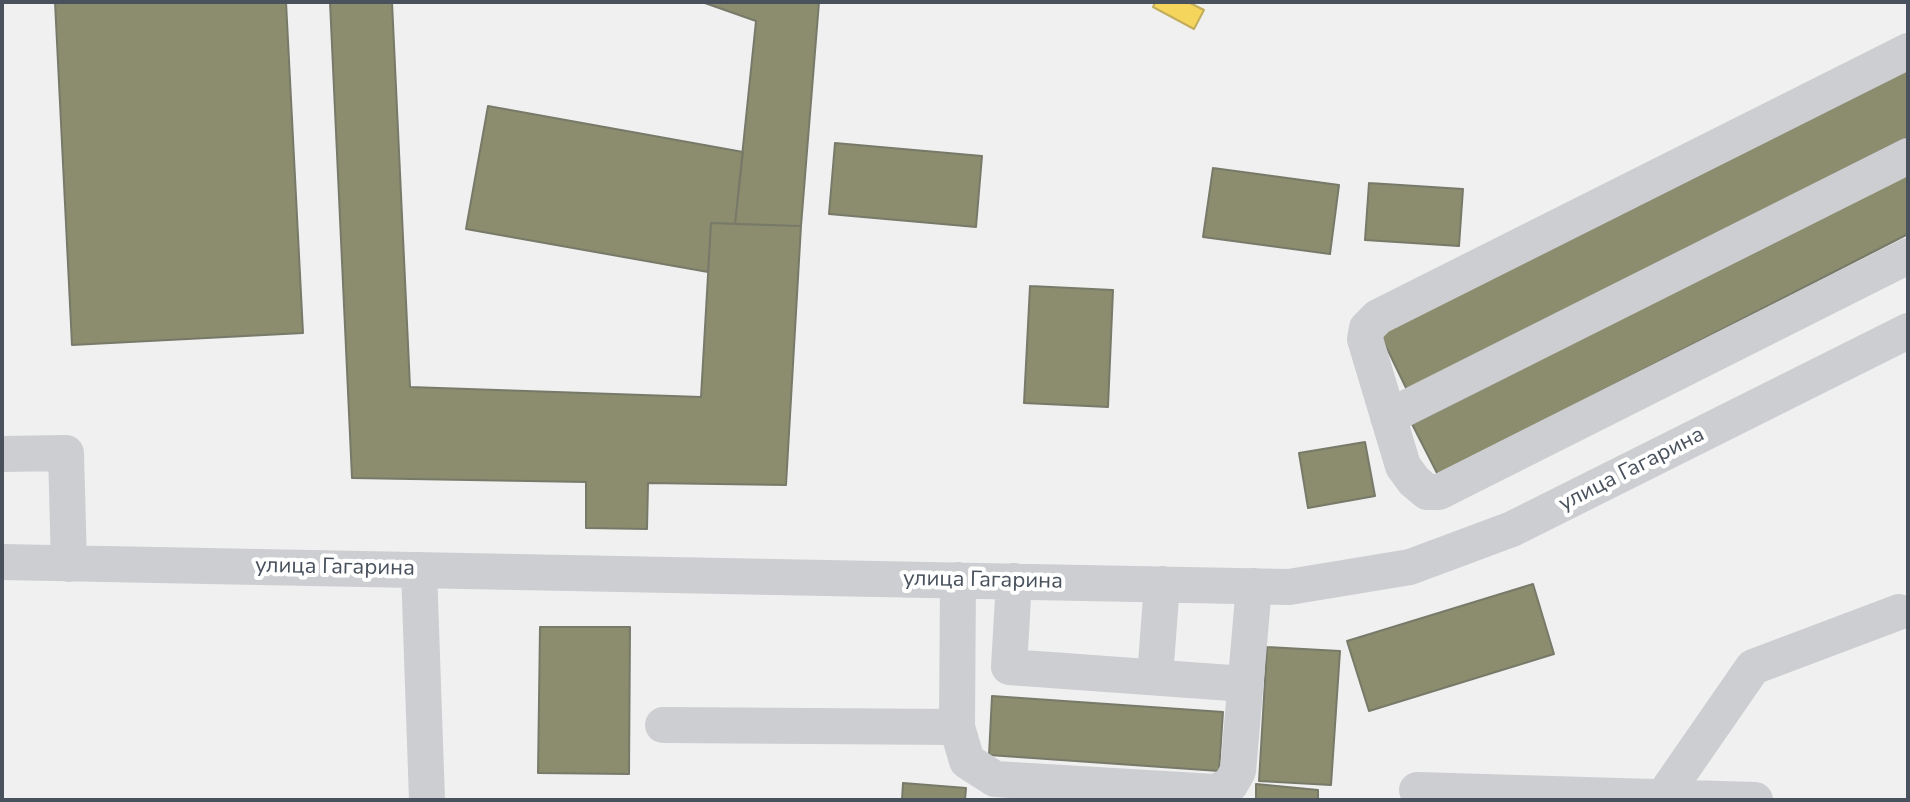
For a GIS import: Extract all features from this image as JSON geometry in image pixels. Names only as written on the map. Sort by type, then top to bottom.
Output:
[{"type":"street","points":[[1908,51],[1378,317],[1367,328],[1365,339],[1403,466],[1427,492],[1439,492],[1908,256]]},
{"type":"street","points":[[1388,417],[1908,156]]},
{"type":"street","name":"улица Гагарина","points":[[2,562],[1289,587],[1410,567],[1512,529],[1908,331]]},
{"type":"street","points":[[2,454],[66,453],[69,564]]},
{"type":"street","points":[[419,570],[427,800]]},
{"type":"street","points":[[958,580],[957,727],[967,761],[995,790],[1215,796],[1230,785],[1238,771],[1254,586]]},
{"type":"street","points":[[1014,581],[1009,667],[1245,684]]},
{"type":"street","points":[[1155,677],[1162,584]]},
{"type":"street","points":[[1663,797],[1753,667],[1899,612]]},
{"type":"street","points":[[663,725],[957,727]]},
{"type":"street","points":[[1417,790],[1755,800]]},
{"type":"building: Жильё","points":[[1155,2],[1188,2],[1204,10],[1194,29],[1153,7]]},
{"type":"building: Промзона","points":[[55,2],[286,2],[303,333],[72,345]]},
{"type":"building: Промзона","points":[[330,2],[392,2],[410,387],[701,397],[711,223],[801,226],[786,485],[648,483],[647,529],[586,528],[586,482],[352,478]]},
{"type":"building: Промзона","points":[[702,2],[819,2],[801,226],[735,224],[756,21]]},
{"type":"building: Промзона","points":[[1908,66],[1908,137],[1407,390],[1379,332]]},
{"type":"building: Промзона","points":[[488,106],[743,152],[735,224],[711,223],[708,272],[466,229]]},
{"type":"building: Промзона","points":[[835,143],[982,156],[976,227],[829,214]]},
{"type":"building: Промзона","points":[[1213,168],[1339,185],[1330,254],[1203,237]]},
{"type":"building: Промзона","points":[[1908,169],[1908,234],[1438,475],[1412,424]]},
{"type":"building: Промзона","points":[[1369,183],[1463,189],[1459,246],[1365,240]]},
{"type":"building: Промзона","points":[[1030,286],[1113,290],[1108,407],[1024,403]]},
{"type":"building: Промзона","points":[[1365,442],[1375,496],[1308,508],[1299,453]]},
{"type":"building: Промзона","points":[[1533,584],[1554,654],[1369,711],[1347,641]]},
{"type":"building: Промзона","points":[[540,627],[630,627],[629,774],[538,773]]},
{"type":"building: Промзона","points":[[1267,647],[1340,651],[1331,785],[1259,781]]},
{"type":"building: Промзона","points":[[992,696],[1223,712],[1219,771],[989,755]]},
{"type":"building: Промзона","points":[[903,783],[966,788],[965,800],[902,800]]},
{"type":"building: Промзона","points":[[1256,784],[1318,790],[1318,800],[1256,800]]}]
